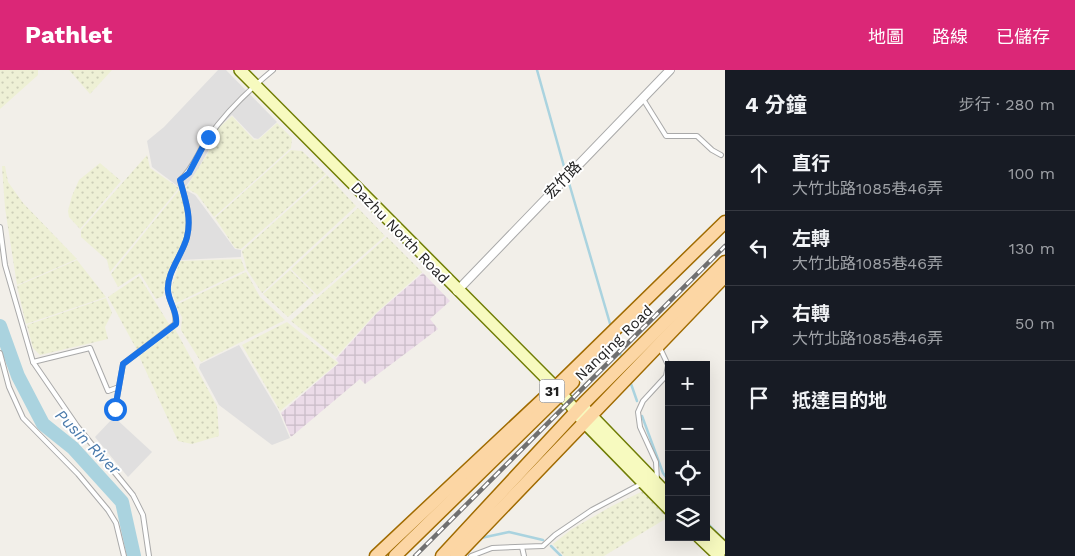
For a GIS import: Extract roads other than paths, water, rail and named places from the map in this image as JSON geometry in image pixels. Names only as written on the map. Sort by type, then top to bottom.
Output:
[{"type":"main road","name":"31","points":[[376,556],[558,391],[725,222]]},
{"type":"main road","name":"Nanqing Road","points":[[395,556],[558,391],[725,234]]},
{"type":"main road","name":"Nanqing Road","points":[[442,556],[583,414],[725,262]]},
{"type":"main road","name":"31","points":[[583,414],[658,344],[725,276]]},
{"type":"main road","points":[[456,556],[583,414]]},
{"type":"street","name":"Dazhu North Road","points":[[240,70],[457,291],[583,414],[665,504]]},
{"type":"street","name":"宏竹路","points":[[457,291],[670,70]]},
{"type":"street","name":"Dazhu North Road","points":[[645,480],[658,485],[665,492]]},
{"type":"street","points":[[710,535],[725,549]]},
{"type":"street","points":[[703,541],[719,556]]},
{"type":"lane","points":[[115,409],[123,364],[176,324],[177,318],[168,291],[173,272],[187,237],[190,214],[180,180],[189,173],[208,137],[254,85],[273,70]]},
{"type":"lane","points":[[643,99],[666,136],[697,136],[712,150],[721,155]]},
{"type":"lane","points":[[0,227],[5,264],[33,362],[77,426],[133,494],[143,515],[149,556]]},
{"type":"lane","points":[[658,344],[668,365],[666,376],[643,401],[638,412],[643,435],[656,462],[658,485]]},
{"type":"lane","points":[[33,362],[90,348],[108,391],[119,387]]},
{"type":"lane","points":[[0,354],[9,387],[23,418],[78,474],[108,510],[116,523],[124,556]]},
{"type":"lane","points":[[471,556],[492,548],[543,546],[555,535],[592,510],[645,480]]},
{"type":"lane","points":[[522,547],[524,556]]},
{"type":"waterway","points":[[537,70],[565,170]]},
{"type":"waterway","points":[[569,183],[611,327]]},
{"type":"waterway","name":"Pusin River","points":[[0,326],[18,376],[43,424],[73,448],[122,502],[134,556]]},
{"type":"waterway","points":[[617,345],[622,359]]},
{"type":"waterway","points":[[630,381],[637,401]]},
{"type":"waterway","points":[[642,416],[665,476]]},
{"type":"waterway","points":[[710,526],[725,541]]},
{"type":"waterway","points":[[481,538],[509,532],[543,540]]},
{"type":"waterway","points":[[551,546],[561,556]]},
{"type":"railway","points":[[415,556],[725,246]]}]
